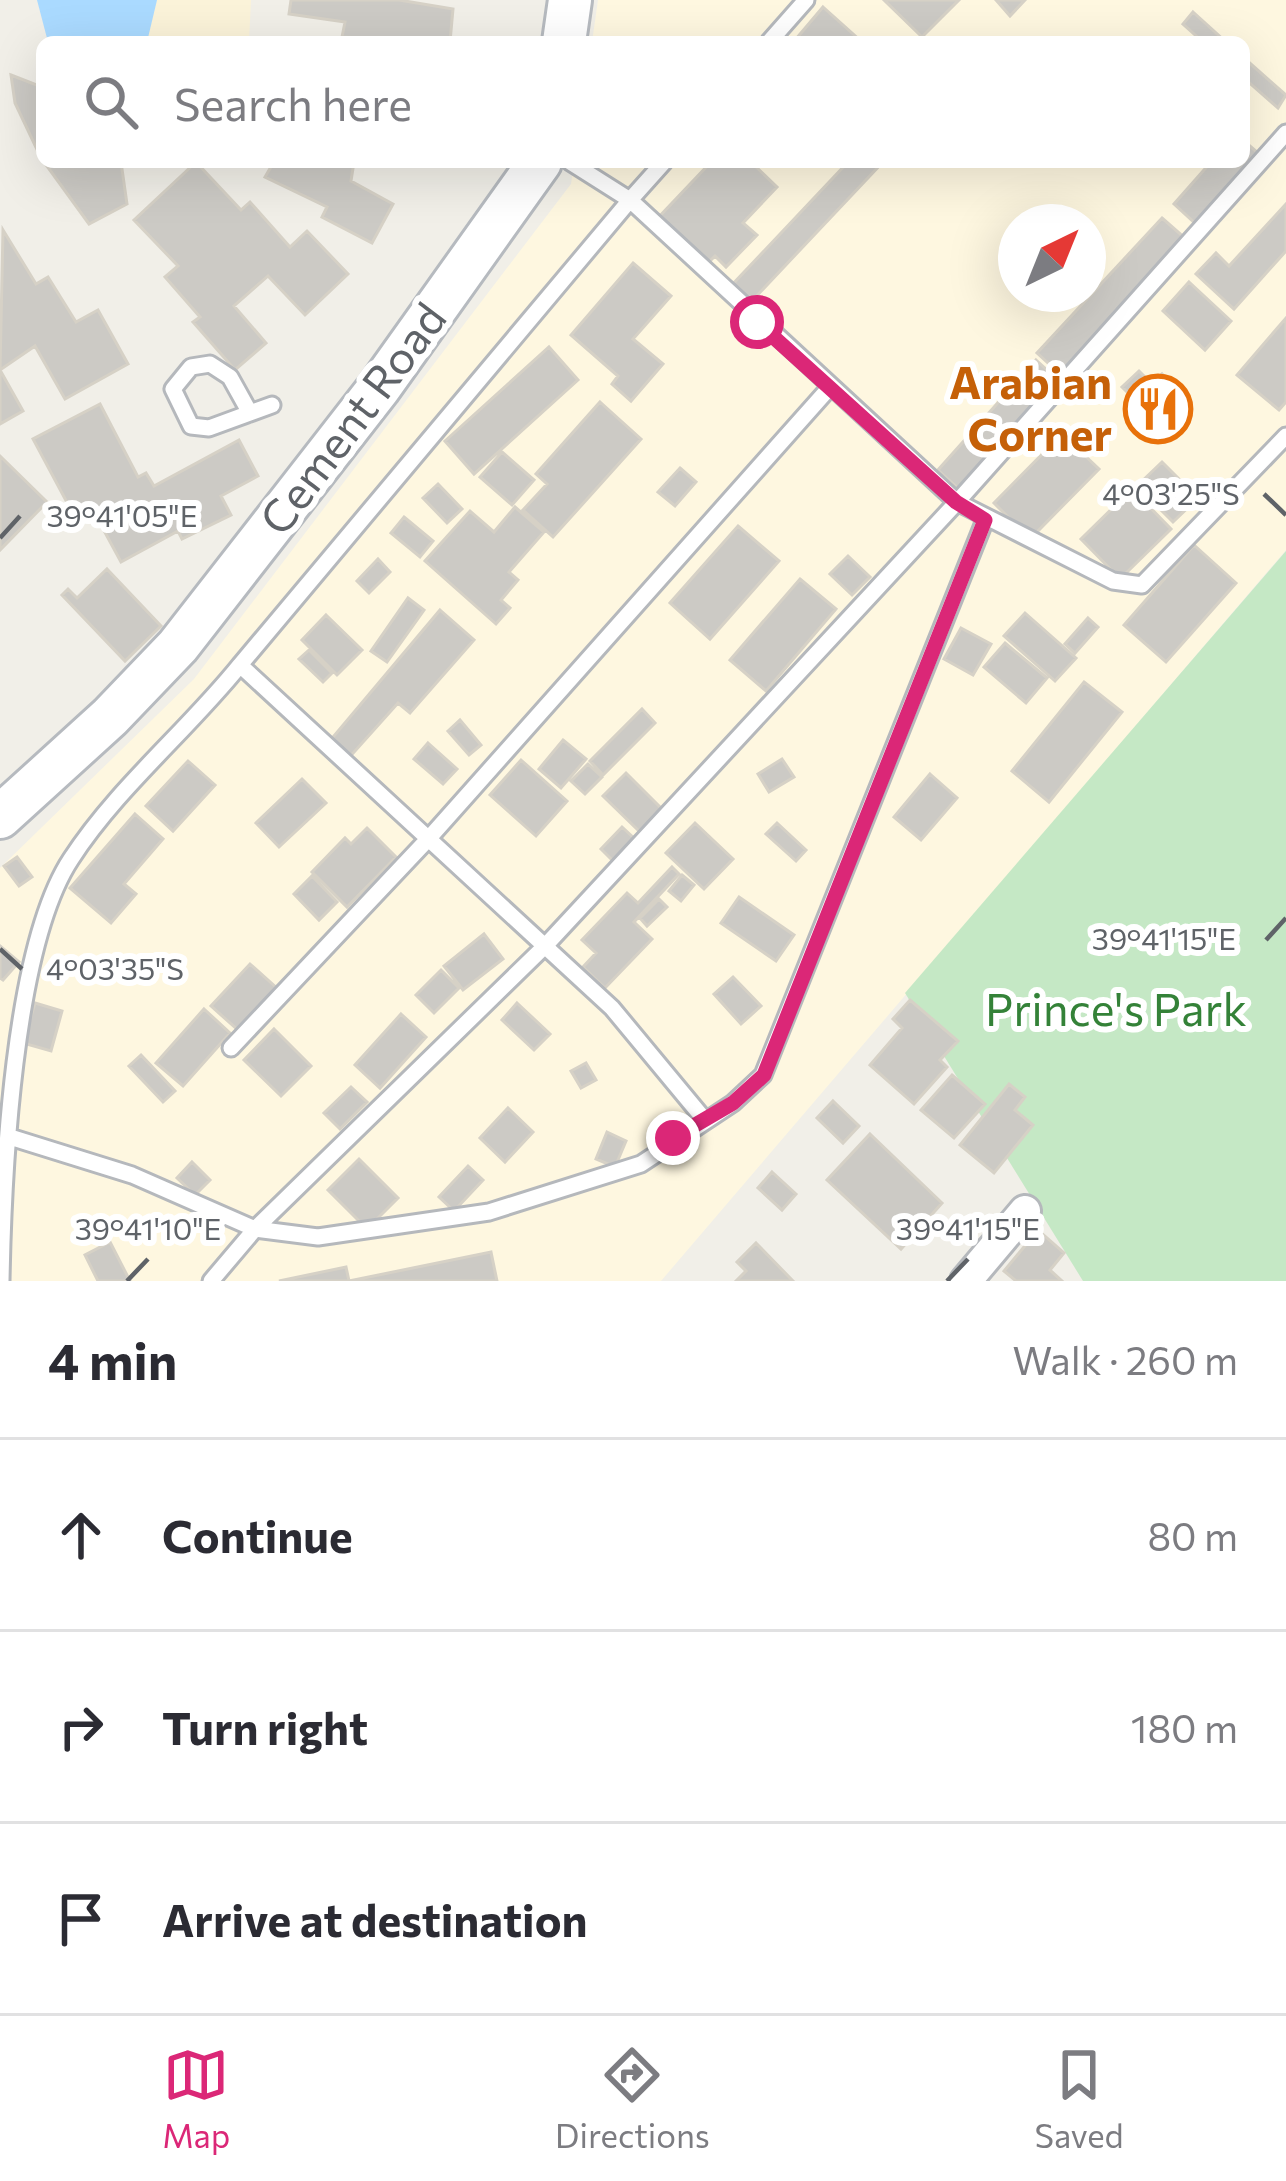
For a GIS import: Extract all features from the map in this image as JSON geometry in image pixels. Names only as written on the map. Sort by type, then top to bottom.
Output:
[{"type":"main road","points":[[565,36],[570,0]]},
{"type":"main road","name":"Cement Road","points":[[0,818],[110,717],[178,646],[379,388],[536,168]]},
{"type":"street","points":[[966,1281],[1025,1211]]},
{"type":"lane","points":[[774,36],[806,0]]},
{"type":"lane","points":[[211,1281],[255,1229],[546,945],[1283,144]]},
{"type":"lane","points":[[579,168],[630,200],[956,502],[1113,581],[1142,585],[1286,436]]},
{"type":"lane","points":[[1,1281],[24,994],[68,863],[659,168]]},
{"type":"lane","points":[[250,413],[230,376],[210,364],[191,367],[173,389],[191,426],[209,428],[272,405]]},
{"type":"lane","points":[[231,1048],[430,837],[832,386]]},
{"type":"lane","points":[[10,1137],[132,1175],[255,1229],[318,1237],[489,1212],[641,1164],[752,1089],[764,1075],[985,520]]},
{"type":"lane","points":[[240,665],[612,1008],[704,1119]]},
{"type":"shaded area","points":[[598,0],[1286,0],[1286,550],[661,1281],[0,1281],[0,868],[194,679],[571,184],[573,168],[1250,168],[1250,36],[593,36]]},
{"type":"green space","name":"Prince's Park","points":[[1286,551],[1286,1281],[1083,1281],[905,993]]},
{"type":"sand","points":[[157,0],[251,0],[249,36],[148,36]]},
{"type":"water","points":[[37,0],[157,0],[148,36],[46,36]]},
{"type":"building","points":[[291,0],[399,0],[453,9],[451,36],[342,36],[345,22],[289,14]]},
{"type":"building","points":[[884,0],[959,0],[923,36]]},
{"type":"building","points":[[996,0],[1025,0],[1010,16]]},
{"type":"building","points":[[823,7],[855,36],[799,36]]},
{"type":"building","points":[[1193,12],[1219,36],[1196,36],[1183,24]]},
{"type":"building","points":[[1250,63],[1286,95],[1278,108],[1250,83]]},
{"type":"building","points":[[11,75],[36,85],[36,147],[15,103]]},
{"type":"building","points":[[48,168],[122,168],[127,204],[89,224]]},
{"type":"building","points":[[190,168],[202,168],[241,210],[250,202],[290,247],[307,231],[348,274],[305,315],[268,276],[234,306],[266,343],[235,370],[193,322],[200,317],[165,277],[178,266],[134,220]]},
{"type":"building","points":[[270,168],[353,168],[351,181],[393,204],[372,243],[322,217],[327,207],[265,177]]},
{"type":"building","points":[[705,168],[757,168],[777,187],[743,223],[757,235],[726,267],[715,256],[705,266],[656,220]]},
{"type":"building","points":[[842,168],[877,168],[749,304],[730,287]]},
{"type":"building","points":[[1206,168],[1245,168],[1196,224],[1174,204]]},
{"type":"building","points":[[1286,204],[1286,251],[1234,309],[1196,274],[1216,253],[1229,266]]},
{"type":"building","points":[[1162,218],[1185,238],[1060,374],[1037,353],[1075,312],[1106,312],[1106,278]]},
{"type":"building","points":[[3,230],[36,284],[48,277],[76,322],[98,310],[128,364],[65,399],[35,346],[0,370]]},
{"type":"building","points":[[633,263],[671,296],[633,339],[663,364],[631,401],[612,384],[618,376],[571,335]]},
{"type":"building","points":[[1189,282],[1231,321],[1205,350],[1163,311]]},
{"type":"building","points":[[1286,318],[1286,402],[1279,410],[1237,375]]},
{"type":"building","points":[[549,347],[578,380],[474,474],[445,441]]},
{"type":"building","points":[[1036,360],[1057,379],[959,489],[938,470]]},
{"type":"building","points":[[0,370],[23,411],[0,424]]},
{"type":"building","name":"Arabian Corner","points":[[1139,371],[1152,384],[1162,374],[1183,396],[1158,422],[1122,387]]},
{"type":"building","points":[[600,402],[641,439],[553,537],[523,510],[547,484],[536,474]]},
{"type":"building","points":[[100,404],[138,477],[146,473],[154,486],[239,440],[258,476],[221,496],[231,515],[182,539],[178,531],[121,562],[95,514],[78,523],[33,439]]},
{"type":"building","points":[[1062,434],[1099,469],[1030,539],[994,503]]},
{"type":"building","points":[[502,452],[534,480],[512,505],[480,477]]},
{"type":"building","points":[[0,456],[47,502],[0,550]]},
{"type":"building","points":[[1162,462],[1198,498],[1173,522],[1137,486]]},
{"type":"building","points":[[680,468],[696,482],[675,506],[658,492]]},
{"type":"building","points":[[438,484],[462,509],[447,523],[423,498]]},
{"type":"building","points":[[1132,489],[1171,529],[1120,579],[1081,539]]},
{"type":"building","points":[[515,507],[544,532],[509,572],[518,580],[501,600],[510,608],[496,624],[425,561],[470,511],[494,532]]},
{"type":"building","points":[[404,517],[433,541],[420,557],[391,533]]},
{"type":"building","points":[[738,526],[779,561],[710,639],[670,603]]},
{"type":"building","points":[[1194,545],[1236,583],[1166,662],[1124,625]]},
{"type":"building","points":[[848,556],[870,577],[852,595],[830,574]]},
{"type":"building","points":[[378,559],[390,572],[369,593],[357,581]]},
{"type":"building","points":[[107,569],[161,626],[125,661],[62,595],[68,589],[77,598]]},
{"type":"building","points":[[800,579],[836,609],[766,691],[730,660]]},
{"type":"building","points":[[408,598],[424,610],[387,662],[371,651]]},
{"type":"building","points":[[440,610],[474,640],[410,713],[398,703],[347,760],[328,743]]},
{"type":"building","points":[[1025,613],[1076,658],[1055,681],[1004,636]]},
{"type":"building","points":[[326,615],[362,650],[337,675],[302,640]]},
{"type":"building","points":[[1088,618],[1098,627],[1075,653],[1065,644]]},
{"type":"building","points":[[961,628],[991,644],[973,675],[944,659]]},
{"type":"building","points":[[1005,643],[1047,678],[1026,703],[984,667]]},
{"type":"building","points":[[309,650],[332,673],[323,682],[299,659]]},
{"type":"building","points":[[1084,682],[1122,712],[1049,802],[1012,771]]},
{"type":"building","points":[[642,709],[655,723],[603,775],[590,761]]},
{"type":"building","points":[[460,720],[481,745],[469,755],[448,731]]},
{"type":"building","points":[[563,740],[586,759],[561,788],[539,769]]},
{"type":"building","points":[[428,743],[457,769],[443,784],[414,759]]},
{"type":"building","points":[[782,759],[794,777],[769,792],[758,774]]},
{"type":"building","points":[[521,760],[567,801],[536,836],[490,795]]},
{"type":"building","points":[[188,761],[215,785],[173,831],[146,806]]},
{"type":"building","points":[[588,764],[602,777],[585,794],[571,781]]},
{"type":"building","points":[[626,773],[665,812],[642,834],[603,796]]},
{"type":"building","points":[[930,774],[957,798],[921,840],[894,817]]},
{"type":"building","points":[[302,779],[326,803],[279,847],[256,823]]},
{"type":"building","points":[[135,814],[163,839],[124,884],[136,894],[111,923],[70,888]]},
{"type":"building","points":[[695,823],[733,859],[704,889],[666,853]]},
{"type":"building","points":[[777,823],[806,850],[796,861],[766,834]]},
{"type":"building","points":[[622,827],[636,840],[614,862],[601,849]]},
{"type":"building","points":[[367,828],[396,857],[347,907],[312,872],[345,838],[351,844]]},
{"type":"building","points":[[17,857],[32,877],[19,886],[4,866]]},
{"type":"building","points":[[672,867],[679,874],[634,922],[652,939],[605,988],[583,967],[596,953],[582,940],[627,893],[638,903]]},
{"type":"building","points":[[682,875],[694,885],[681,901],[669,891]]},
{"type":"building","points":[[312,876],[337,902],[319,920],[294,894]]},
{"type":"building","points":[[739,897],[794,935],[776,961],[721,923]]},
{"type":"building","points":[[659,899],[667,907],[647,926],[640,918]]},
{"type":"building","points":[[484,934],[503,959],[463,990],[444,966]]},
{"type":"building","points":[[0,946],[19,962],[3,980],[0,978]]},
{"type":"building","points":[[250,964],[278,989],[239,1031],[211,1006]]},
{"type":"building","points":[[441,970],[459,988],[434,1013],[416,995]]},
{"type":"building","points":[[733,977],[761,1006],[741,1024],[714,994]]},
{"type":"building","points":[[910,1000],[958,1041],[940,1060],[947,1067],[914,1104],[870,1065],[902,1028],[893,1019]]},
{"type":"building","points":[[35,1003],[62,1011],[51,1051],[23,1043]]},
{"type":"building","points":[[517,1003],[550,1034],[534,1050],[502,1020]]},
{"type":"building","points":[[204,1009],[230,1033],[183,1086],[156,1063]]},
{"type":"building","points":[[401,1014],[426,1037],[380,1088],[355,1065]]},
{"type":"building","points":[[274,1029],[311,1066],[281,1096],[244,1060]]},
{"type":"building","points":[[141,1055],[175,1091],[163,1102],[129,1066]]},
{"type":"building","points":[[586,1063],[596,1080],[581,1088],[571,1071]]},
{"type":"building","points":[[952,1075],[985,1104],[954,1138],[921,1110]]},
{"type":"building","points":[[1009,1084],[1025,1097],[1015,1110],[1033,1125],[994,1173],[960,1145]]},
{"type":"building","points":[[351,1087],[367,1102],[340,1129],[324,1113]]},
{"type":"building","points":[[833,1101],[859,1126],[843,1143],[817,1118]]},
{"type":"building","points":[[508,1108],[533,1132],[505,1162],[480,1138]]},
{"type":"building","points":[[607,1132],[626,1141],[615,1167],[596,1159]]},
{"type":"building","points":[[870,1134],[942,1203],[901,1249],[827,1180]]},
{"type":"building","points":[[359,1159],[398,1198],[367,1229],[328,1190]]},
{"type":"building","points":[[192,1162],[210,1180],[195,1195],[177,1178]]},
{"type":"building","points":[[468,1166],[483,1180],[454,1211],[439,1197]]},
{"type":"building","points":[[772,1172],[796,1194],[782,1210],[758,1188]]},
{"type":"building","points":[[1038,1230],[1064,1253],[1050,1270],[1062,1281],[1016,1281],[1004,1271]]},
{"type":"building","points":[[110,1242],[130,1281],[98,1281],[85,1255]]},
{"type":"building","points":[[756,1243],[793,1281],[736,1281],[746,1271],[737,1262]]},
{"type":"building","points":[[491,1252],[497,1281],[349,1281]]},
{"type":"building","points":[[346,1267],[349,1281],[279,1281]]},
{"type":"place","name":"Arabian Corner","points":[[1158,409]]},
{"type":"route","points":[[673,1138],[733,1103],[764,1075],[985,520],[956,502],[757,322]]}]
